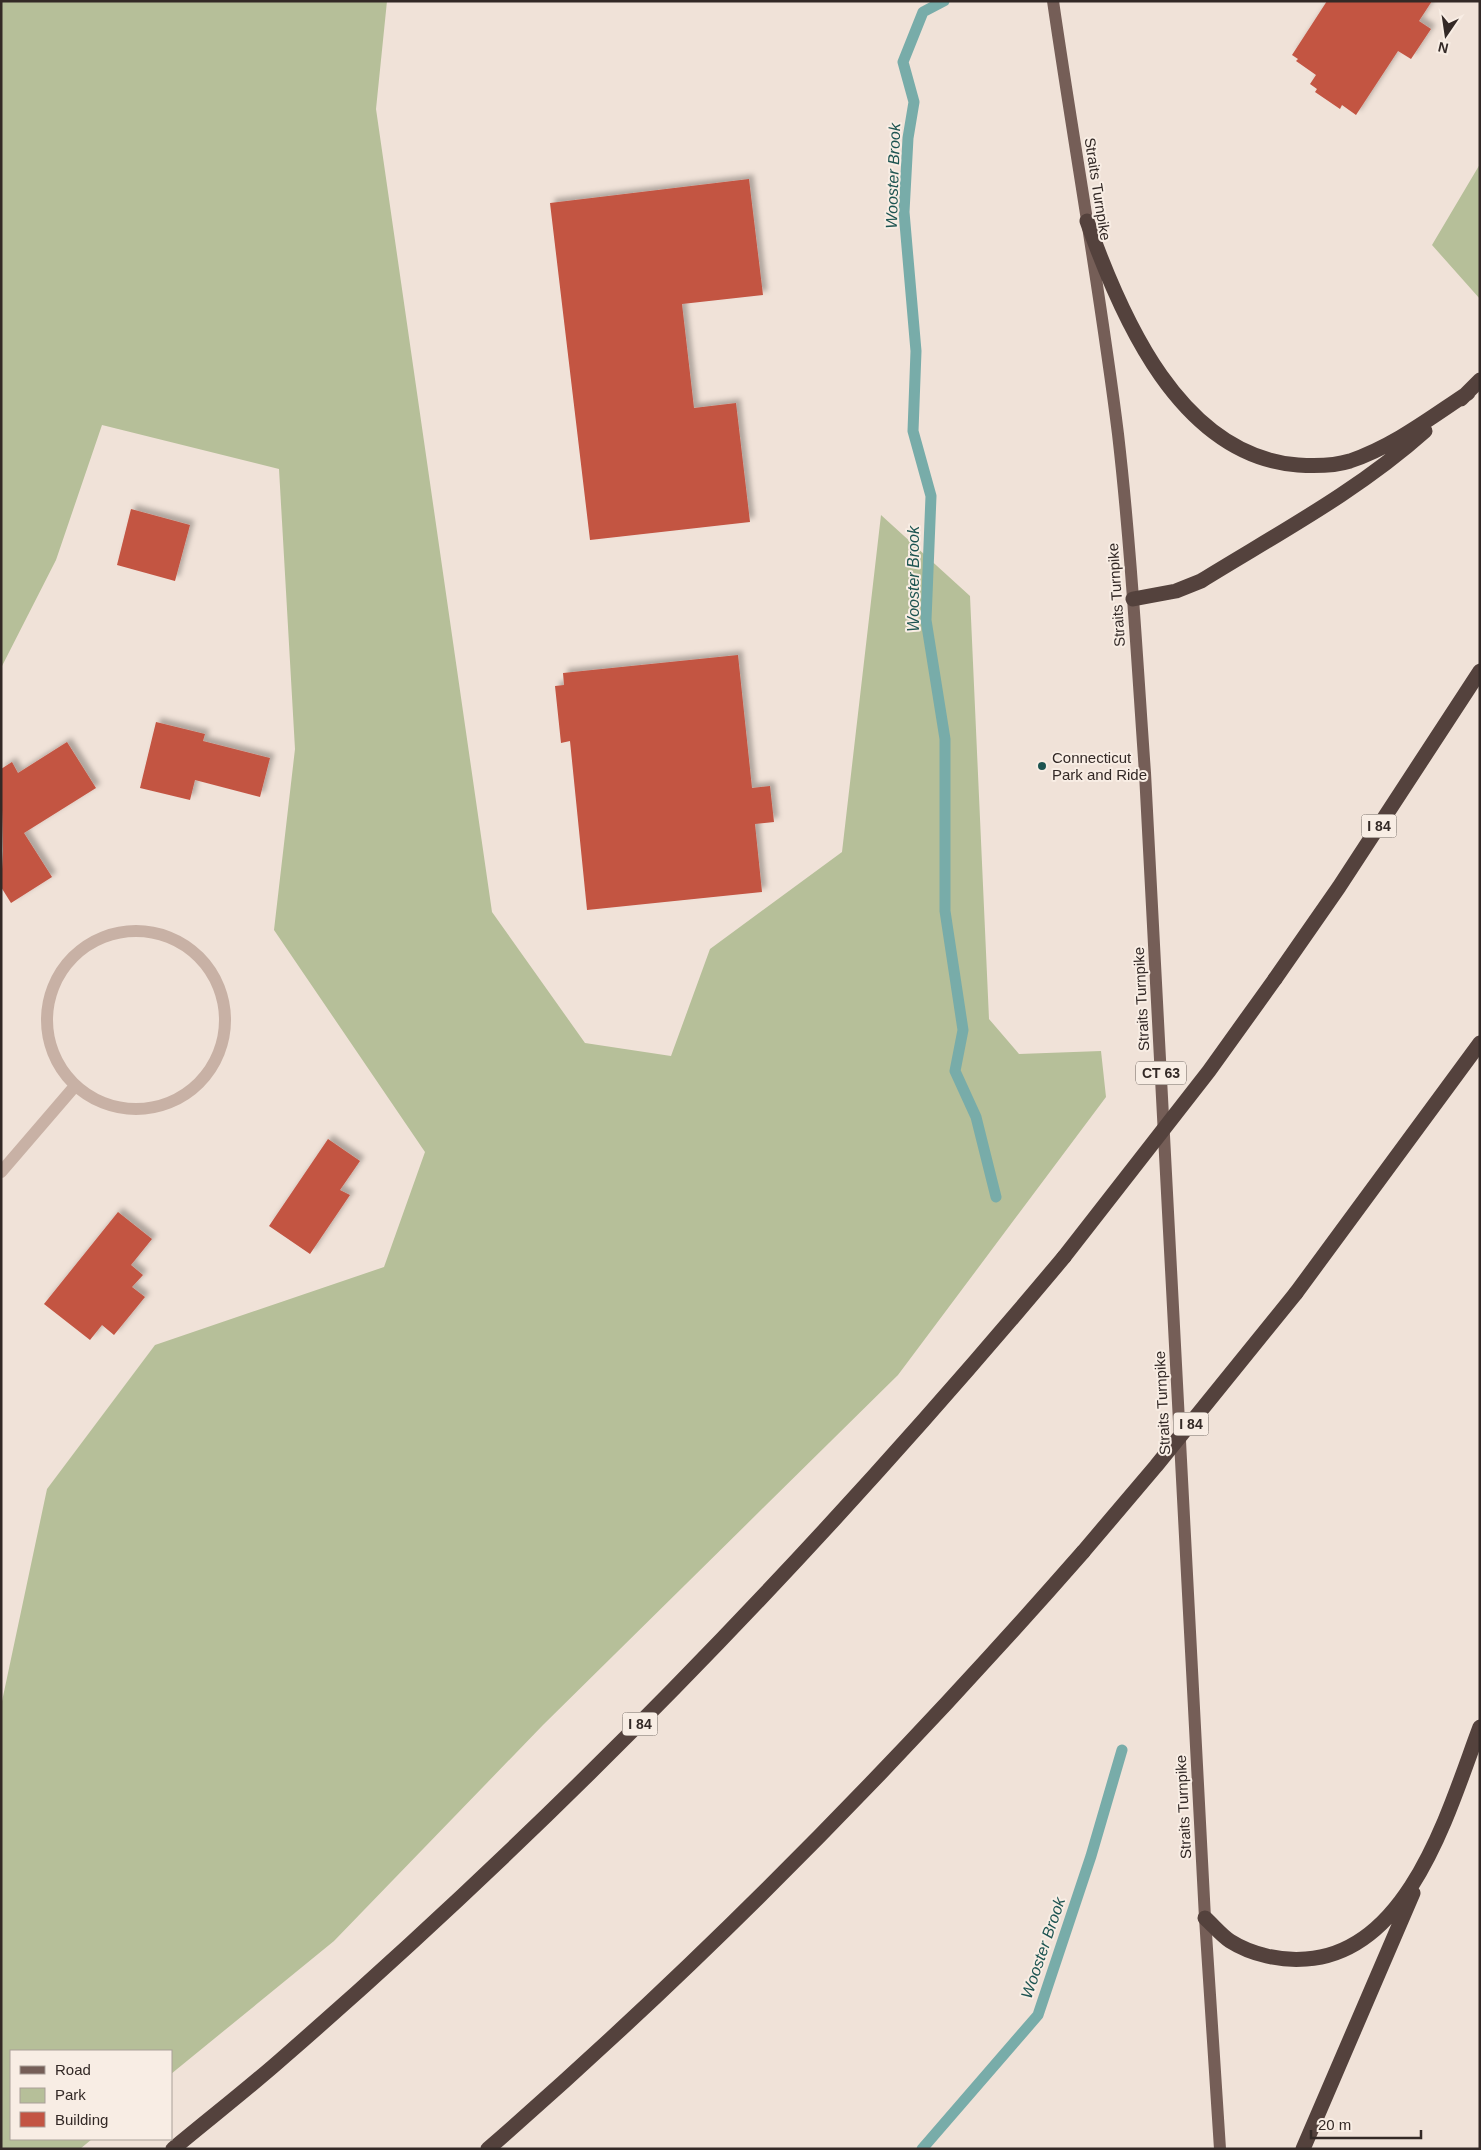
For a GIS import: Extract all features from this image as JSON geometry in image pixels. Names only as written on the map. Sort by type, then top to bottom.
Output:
[{"type":"highway","points":[[1087,221],[1105,272],[1126,316],[1153,363],[1177,398],[1200,420],[1240,449],[1278,463],[1314,466],[1348,461],[1380,449],[1468,393]]},
{"type":"highway","points":[[1133,600],[1176,591],[1201,581],[1346,492],[1409,445],[1480,380]]},
{"type":"highway","name":"I 84","points":[[172,2149],[283,2058],[409,1946],[527,1835],[657,1708],[883,1467],[974,1365],[1064,1257],[1210,1071],[1339,887],[1480,671]]},
{"type":"highway","name":"I 84","points":[[488,2149],[546,2099],[672,1982],[803,1852],[928,1723],[1025,1618],[1175,1444],[1296,1293],[1480,1043]]},
{"type":"highway","points":[[1303,2149],[1429,1856],[1480,1727]]},
{"type":"highway","points":[[1205,1918],[1230,1941],[1258,1954],[1292,1960],[1323,1958],[1357,1944],[1384,1921],[1407,1892],[1429,1856]]},
{"type":"main road","name":"Straits Turnpike","points":[[1053,1],[1118,435],[1133,600],[1146,783],[1205,1918],[1220,2149]]},
{"type":"street","points":[[128,931],[158,933],[185,945],[207,965],[221,990],[226,1020],[221,1049],[207,1075],[186,1095],[158,1107],[129,1110],[100,1103],[75,1086],[57,1063],[47,1035],[47,1006],[56,977],[75,954],[99,938],[128,931]]},
{"type":"street","points":[[1,1172],[75,1086]]},
{"type":"green space","points":[[1,1],[387,1],[376,109],[492,912],[585,1043],[671,1056],[710,949],[842,852],[881,515],[970,596],[989,1019],[1019,1054],[1101,1051],[1106,1097],[898,1375],[543,1725],[334,1941],[172,2073],[172,2050],[10,2050],[10,2140],[91,2140],[80,2149],[1,2149],[1,1706],[47,1489],[155,1345],[384,1267],[425,1152],[274,930],[295,749],[279,469],[102,425],[56,560],[1,668]]},
{"type":"green space","points":[[1480,164],[1480,299],[1432,245]]},
{"type":"building","points":[[1327,1],[1432,1],[1419,21],[1431,29],[1411,59],[1398,51],[1356,115],[1342,105],[1340,109],[1315,92],[1317,89],[1310,84],[1316,75],[1296,61],[1298,59],[1292,55]]},
{"type":"building","points":[[749,179],[763,295],[682,304],[694,408],[736,403],[750,522],[590,540],[550,203]]},
{"type":"building","points":[[131,509],[190,525],[175,581],[117,565]]},
{"type":"building","points":[[738,655],[752,788],[770,786],[774,822],[755,824],[762,892],[587,910],[570,741],[561,743],[555,686],[564,685],[563,673]]},
{"type":"building","points":[[156,722],[205,734],[203,741],[270,758],[260,797],[195,780],[190,800],[140,788]]},
{"type":"building","points":[[67,742],[96,788],[24,833],[52,877],[11,903],[1,887],[3,851],[1,769],[12,762],[18,773]]},
{"type":"building","points":[[328,1139],[360,1161],[340,1190],[350,1195],[310,1254],[269,1226]]},
{"type":"building","points":[[118,1212],[152,1239],[131,1265],[143,1275],[132,1287],[145,1297],[114,1335],[102,1325],[90,1340],[44,1304]]},
{"type":"waterway","name":"Wooster Brook","points":[[944,1],[923,12],[903,62],[914,102],[908,138],[904,212],[916,351],[913,431],[931,496],[926,620],[945,739],[945,911],[963,1030],[955,1071],[976,1117],[996,1197]]},
{"type":"waterway","name":"Wooster Brook","points":[[922,2149],[1038,2015],[1091,1856],[1122,1750]]},
{"type":"place","name":"Connecticut Park and Ride","points":[[1042,766]]}]
